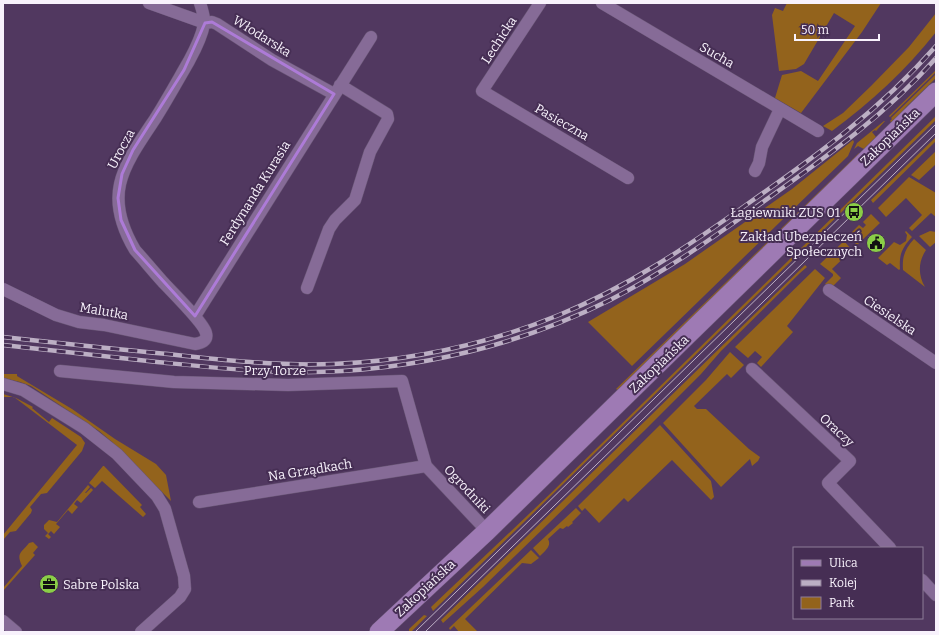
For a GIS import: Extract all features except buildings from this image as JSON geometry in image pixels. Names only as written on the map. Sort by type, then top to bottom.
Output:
[{"type":"main road","name":"Zakopiańska","points":[[379,632],[487,531],[936,92]]},
{"type":"main road","name":"Zakopiańska","points":[[397,632],[936,109]]},
{"type":"street","name":"Włodarska","points":[[149,3],[204,23],[212,22],[217,24],[272,60],[337,90]]},
{"type":"street","points":[[200,3],[204,23]]},
{"type":"street","name":"Lechicka","points":[[482,91],[540,3]]},
{"type":"street","name":"Sucha","points":[[602,3],[818,131]]},
{"type":"street","name":"Urocza","points":[[204,23],[193,53],[187,64],[126,165],[120,180],[118,198],[122,220],[128,238],[135,250],[195,316],[206,332],[204,341]]},
{"type":"street","name":"Ferdynanda Kurasia","points":[[195,316],[371,36]]},
{"type":"street","points":[[307,288],[329,229],[335,220],[355,200],[370,152],[388,119],[387,114],[337,90]]},
{"type":"street","name":"Pasieczna","points":[[482,91],[628,178]]},
{"type":"street","points":[[755,171],[759,164],[762,147],[780,109]]},
{"type":"street","name":"Malutka","points":[[3,290],[56,316],[79,322],[104,325],[195,344],[204,341]]},
{"type":"street","name":"Ciesielska","points":[[829,290],[936,363]]},
{"type":"street","name":"Oraczy","points":[[752,369],[850,462],[828,483],[889,547]]},
{"type":"street","name":"Przy Torze","points":[[60,371],[189,382],[288,385],[402,381],[426,466]]},
{"type":"street","points":[[3,384],[24,390],[37,397],[118,454],[157,496],[165,509],[184,576],[185,589],[180,597],[141,632]]},
{"type":"street","name":"Ogrodniki","points":[[426,466],[487,531]]},
{"type":"street","name":"Na Grządkach","points":[[199,502],[426,466]]},
{"type":"street","points":[[923,581],[936,595]]},
{"type":"street","points":[[3,621],[16,632]]},
{"type":"highlighted area","points":[[212,22],[334,94],[195,316],[135,250],[121,220],[118,198],[122,174],[133,150],[184,70],[205,23]]},
{"type":"green space","points":[[787,3],[881,3],[862,32],[801,113],[775,98],[782,75],[801,71],[818,81],[855,26],[834,13],[804,64],[796,69],[779,71],[772,15],[775,8],[783,11]]},
{"type":"green space","points":[[936,13],[936,32],[900,72],[874,97],[832,131],[823,126],[843,113],[871,86],[909,47]]},
{"type":"green space","points":[[936,70],[936,72],[890,117],[889,116]]},
{"type":"green space","points":[[936,74],[936,78],[892,123],[890,121],[892,119],[891,118]]},
{"type":"green space","points":[[936,116],[936,120],[433,611],[431,607],[550,494]]},
{"type":"green space","points":[[884,121],[876,131],[875,130],[872,132],[876,137],[864,149],[858,146],[854,149],[857,143]]},
{"type":"green space","points":[[936,137],[936,141],[873,203],[871,200]]},
{"type":"green space","points":[[853,140],[854,142],[848,156],[632,366],[588,322],[685,264],[792,189]]},
{"type":"green space","points":[[936,151],[936,164],[919,180],[911,175]]},
{"type":"green space","points":[[859,153],[863,155],[621,392],[616,389]]},
{"type":"green space","points":[[909,177],[936,193],[936,217],[931,213],[912,231],[909,228],[922,215],[906,198],[886,217],[878,208]]},
{"type":"green space","points":[[871,214],[880,223],[857,245],[848,236],[859,225],[863,228],[866,225],[863,222]]},
{"type":"green space","points":[[906,231],[912,237],[902,252],[899,270],[890,263],[887,265],[878,258],[894,242],[900,245],[906,241]]},
{"type":"green space","points":[[930,231],[936,232],[936,242],[930,247],[919,236]]},
{"type":"green space","points":[[914,239],[926,250],[920,264],[921,278],[925,287],[903,270],[905,253],[908,246]]},
{"type":"green space","points":[[844,241],[852,250],[832,269],[841,278],[832,287],[825,284],[833,276],[833,274],[820,264]]},
{"type":"green space","points":[[805,265],[807,267],[721,351],[701,374],[644,431],[483,587],[443,623],[441,620]]},
{"type":"green space","points":[[815,269],[825,278],[787,326],[793,332],[761,367],[757,363],[762,357],[755,351],[748,358],[735,347]]},
{"type":"green space","points":[[730,352],[744,365],[731,378],[727,374],[694,406],[697,409],[706,409],[749,449],[760,457],[752,466],[750,459],[721,487],[663,423],[706,380]]},
{"type":"green space","points":[[3,374],[17,374],[17,376],[72,409],[115,439],[156,464],[166,475],[171,501],[99,431],[31,386],[3,378]]},
{"type":"green space","points":[[3,394],[13,397],[3,397]]},
{"type":"green space","points":[[15,398],[33,407],[32,408],[49,422],[52,418],[81,437],[85,443],[82,451],[47,493],[41,494],[30,507],[32,510],[31,513],[16,531],[10,532],[3,540],[3,535],[77,445]]},
{"type":"green space","points":[[660,425],[711,481],[714,497],[711,500],[672,460],[628,502],[624,498],[599,523],[585,508],[582,511],[578,506]]},
{"type":"green space","points":[[103,466],[142,505],[140,507],[146,514],[143,517],[102,481],[95,488],[89,483]]},
{"type":"green space","points":[[88,485],[90,487],[85,493],[91,488],[93,490],[81,503],[77,500],[74,504],[78,507],[72,514],[68,510],[56,524],[60,527],[54,534],[51,531],[48,534],[51,537],[49,539],[45,536],[48,533],[44,529],[44,525],[49,520],[57,522]]},
{"type":"green space","points":[[576,508],[581,513],[568,527],[567,526],[563,529],[560,528],[548,539],[549,546],[540,556],[533,548]]},
{"type":"green space","points":[[33,542],[38,547],[33,553],[35,555],[3,591],[3,588],[22,566],[19,556],[29,543]]},
{"type":"green space","points":[[531,550],[539,558],[531,564],[522,563],[465,619],[478,632],[459,632],[454,626],[450,630],[449,628]]},
{"type":"green space","points":[[424,615],[427,616],[411,632],[409,632],[409,629]]},
{"type":"tram line","points":[[415,632],[936,124]]},
{"type":"tram line","points":[[425,632],[936,133]]},
{"type":"railway","points":[[3,337],[229,360],[271,363],[333,364],[420,355],[505,334],[559,315],[609,292],[679,251],[724,221],[846,132],[892,91],[936,46]]},
{"type":"railway","points":[[3,345],[226,369],[319,372],[377,368],[411,363],[446,357],[513,339],[578,315],[610,300],[664,270],[732,224],[847,140],[893,101],[936,58]]},
{"type":"place","name":"Łagiewniki ZUS 01","points":[[854,212]]},
{"type":"place","name":"Zakład Ubezpieczeń Społecznych","points":[[876,243]]},
{"type":"place","name":"Sabre Polska","points":[[49,584]]}]
